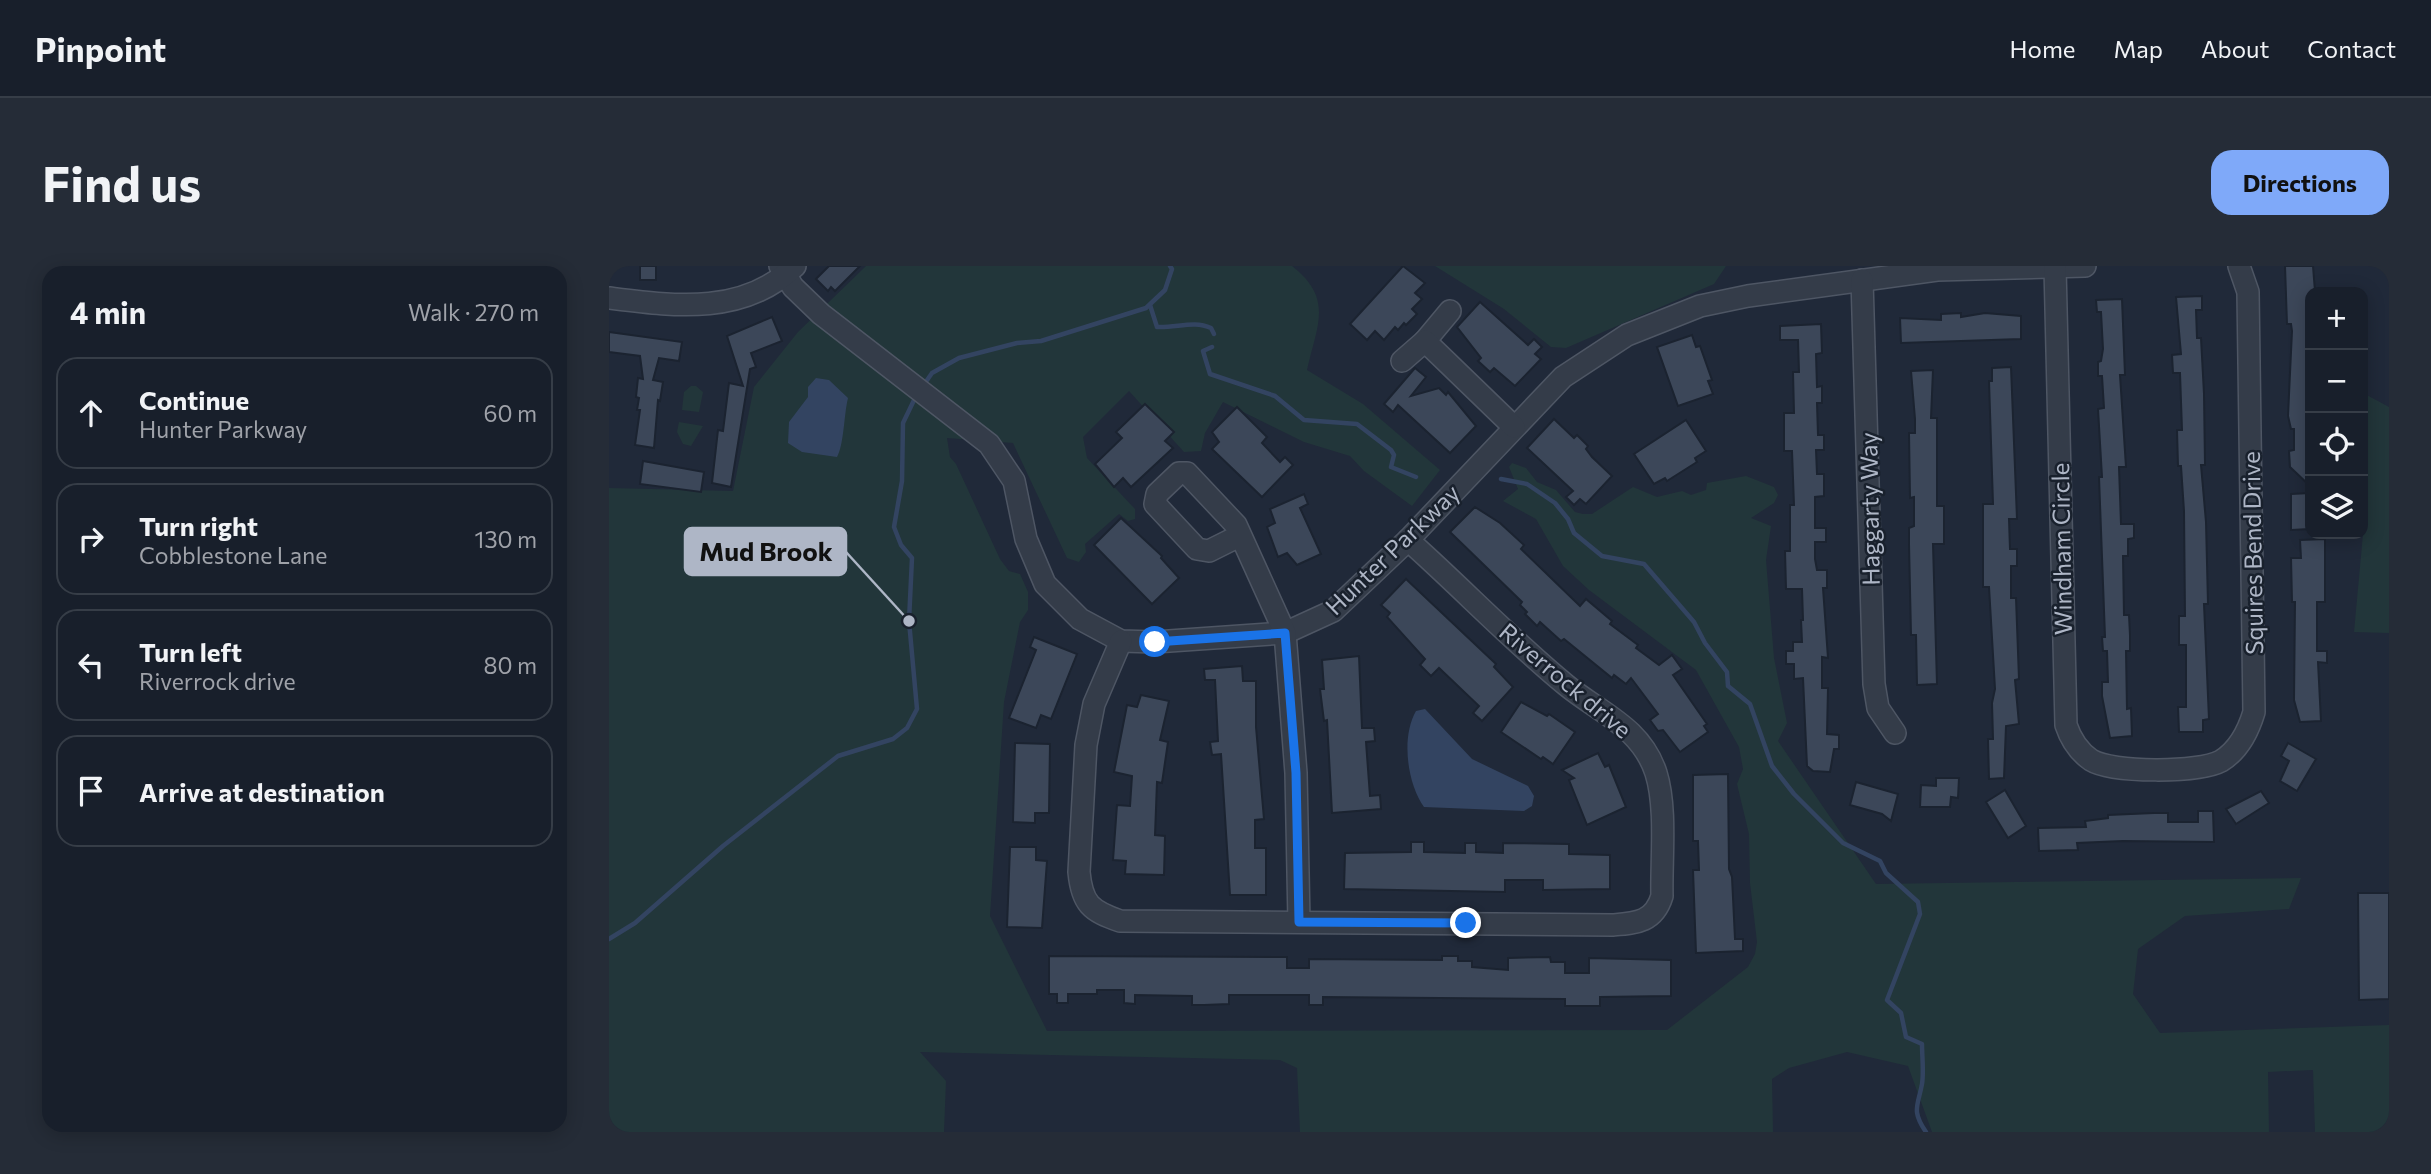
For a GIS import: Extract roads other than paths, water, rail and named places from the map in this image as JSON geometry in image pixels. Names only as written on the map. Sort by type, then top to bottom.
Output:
[{"type":"street","name":"Hunter Parkway","points":[[787,269],[793,287],[821,314],[989,444],[1014,481],[1026,539],[1045,584],[1080,618],[1121,640],[1155,642],[1285,633],[1333,611],[1408,540],[1563,377],[1627,335],[1700,306],[1862,280],[1937,270],[2085,266]]},
{"type":"street","name":"Squires Bend Drive","points":[[2152,768],[2198,767],[2219,762],[2246,735],[2254,712],[2248,292],[2239,266]]},
{"type":"street","name":"Windham Circle","points":[[2055,267],[2066,725],[2076,746],[2099,764],[2121,768],[2152,768]]},
{"type":"street","points":[[609,298],[679,307],[707,306],[761,289],[787,269]]},
{"type":"street","name":"Haggarty Way","points":[[1862,280],[1875,697],[1878,708],[1895,733]]},
{"type":"street","points":[[1402,361],[1425,341],[1450,311]]},
{"type":"street","points":[[1425,341],[1514,427]]},
{"type":"street","points":[[1121,640],[1094,704],[1086,745],[1081,891],[1095,912],[1119,921],[1299,922],[1296,773],[1285,633],[1239,536]]},
{"type":"street","name":"Riverrock drive","points":[[1299,922],[1613,925],[1636,923],[1650,918],[1662,897],[1660,794],[1656,773],[1633,734],[1618,719],[1567,686],[1408,540]]},
{"type":"water","points":[[816,378],[829,380],[848,398],[837,457],[802,452],[788,443],[789,422],[808,397],[808,387]]},
{"type":"water","points":[[1425,709],[1472,759],[1528,786],[1534,796],[1532,806],[1524,811],[1424,807],[1413,786],[1407,746],[1411,722],[1416,711]]},
{"type":"waterway","points":[[923,386],[932,373],[959,358],[1017,343],[1041,341],[1146,308],[1165,290],[1172,269],[1170,266]]},
{"type":"waterway","points":[[1150,305],[1157,327],[1192,324],[1211,328],[1214,334]]},
{"type":"waterway","points":[[1212,347],[1203,351],[1210,374],[1275,396],[1304,420],[1357,424],[1391,450],[1394,455],[1391,467],[1416,477]]},
{"type":"waterway","points":[[609,939],[635,923],[723,846],[838,756],[893,739],[907,728],[917,709],[909,621],[912,558],[901,545],[894,527],[902,481],[903,423],[916,396]]},
{"type":"waterway","points":[[1501,479],[1527,484],[1555,503],[1568,519],[1574,533],[1602,556],[1644,564],[1694,622],[1705,643],[1727,672],[1728,686],[1750,704],[1772,766],[1794,794],[1843,843],[1880,861],[1886,873],[1918,902],[1920,914],[1887,1000],[1901,1013],[1906,1037],[1922,1044],[1923,1079],[1917,1113],[1926,1132]]},
{"type":"place","name":"Mud Brook","points":[[909,621]]}]
